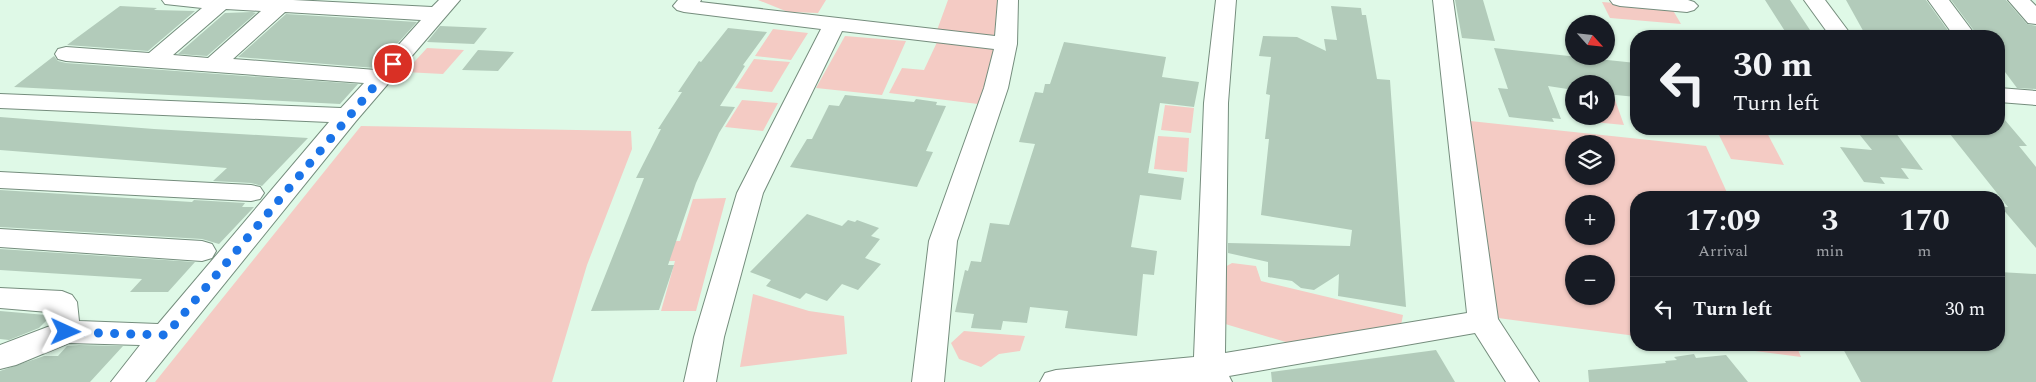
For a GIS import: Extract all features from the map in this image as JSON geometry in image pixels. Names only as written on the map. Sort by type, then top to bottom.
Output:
[{"type":"street","points":[[172,0],[279,6],[444,7]]},
{"type":"street","points":[[691,0],[684,6],[834,26],[1006,44]]},
{"type":"street","points":[[928,382],[943,241],[996,88],[1006,44],[1008,0]]},
{"type":"street","points":[[1213,375],[1216,103],[1226,0]]},
{"type":"street","points":[[1443,0],[1483,322],[1523,382]]},
{"type":"street","points":[[1620,0],[1687,6]]},
{"type":"street","points":[[1814,0],[1836,30]]},
{"type":"street","points":[[1938,0],[1960,30]]},
{"type":"street","points":[[2018,0],[2036,18]]},
{"type":"street","points":[[153,61],[221,3]]},
{"type":"street","points":[[213,65],[279,6]]},
{"type":"street","points":[[127,382],[347,116],[444,7]]},
{"type":"street","points":[[700,382],[709,337],[750,193],[834,26]]},
{"type":"street","points":[[66,54],[381,77]]},
{"type":"street","points":[[2005,92],[2036,98]]},
{"type":"street","points":[[0,101],[347,116]]},
{"type":"street","points":[[0,180],[251,193]]},
{"type":"street","points":[[0,238],[202,251]]},
{"type":"street","points":[[0,298],[62,302],[66,332]]},
{"type":"street","points":[[1056,382],[1213,375],[1483,322]]},
{"type":"street","points":[[0,357],[5,357],[66,332],[166,335]]},
{"type":"shaded area","points":[[758,0],[826,0],[818,13],[788,12]]},
{"type":"shaded area","points":[[948,0],[1003,0],[1000,21],[993,37],[936,33]]},
{"type":"shaded area","points":[[1602,2],[1671,7],[1681,24],[1615,18],[1615,15],[1608,15]]},
{"type":"shaded area","points":[[773,29],[808,33],[791,60],[755,56]]},
{"type":"shaded area","points":[[845,36],[906,41],[882,95],[816,88]]},
{"type":"shaded area","points":[[938,40],[1000,46],[978,104],[889,93],[902,68],[924,70]]},
{"type":"shaded area","points":[[427,48],[464,50],[443,74],[405,72]]},
{"type":"shaded area","points":[[754,59],[790,62],[772,92],[735,88]]},
{"type":"shaded area","points":[[742,100],[778,103],[763,131],[725,127]]},
{"type":"shaded area","points":[[1615,100],[1624,125],[1615,124]]},
{"type":"shaded area","points":[[1165,105],[1194,108],[1191,133],[1161,130]]},
{"type":"shaded area","points":[[1461,120],[1602,135],[1565,135],[1565,185],[1615,185],[1615,136],[1706,146],[1726,191],[1630,191],[1630,335],[1498,318]]},
{"type":"shaded area","points":[[361,126],[631,131],[632,149],[587,265],[552,382],[155,382]]},
{"type":"shaded area","points":[[1719,135],[1768,135],[1784,165],[1731,159]]},
{"type":"shaded area","points":[[1158,136],[1189,138],[1187,172],[1154,169]]},
{"type":"shaded area","points":[[726,198],[696,311],[661,311],[675,261],[612,262],[619,242],[680,241],[693,199]]},
{"type":"shaded area","points":[[1232,263],[1256,266],[1261,281],[1403,315],[1400,330],[1299,346],[1212,320],[1214,273]]},
{"type":"shaded area","points":[[753,294],[809,311],[844,316],[847,354],[740,367]]},
{"type":"shaded area","points":[[964,331],[1025,336],[1020,351],[999,354],[981,367],[959,359],[951,343]]},
{"type":"shaded area","points":[[1755,351],[1798,351],[1801,357]]},
{"type":"building","points":[[1455,0],[1483,0],[1495,41],[1462,38]]},
{"type":"building","points":[[1765,0],[1790,0],[1810,30],[1784,30]]},
{"type":"building","points":[[1846,0],[1926,0],[1948,30],[1863,30]]},
{"type":"building","points":[[1951,0],[2006,0],[2027,24],[2036,26],[2036,89],[2017,88],[2005,72],[2005,30],[1974,30]]},
{"type":"building","points":[[120,6],[157,8],[154,10],[195,11],[148,51],[67,45]]},
{"type":"building","points":[[1331,6],[1361,8],[1362,15],[1366,15],[1377,79],[1390,80],[1406,307],[1338,296],[1339,274],[1314,290],[1301,288],[1292,281],[1268,277],[1268,262],[1228,253],[1228,243],[1350,246],[1352,230],[1261,215],[1269,139],[1265,139],[1270,95],[1266,94],[1271,57],[1259,56],[1263,36],[1297,37],[1326,51],[1324,39],[1337,40]]},
{"type":"building","points":[[225,13],[256,13],[207,56],[178,54]]},
{"type":"building","points":[[286,14],[417,22],[375,68],[238,57]]},
{"type":"building","points":[[440,26],[487,28],[474,44],[427,42]]},
{"type":"building","points":[[728,28],[767,32],[743,65],[745,66],[720,106],[735,107],[719,133],[696,183],[668,265],[674,265],[659,310],[591,311],[644,178],[636,178],[661,129],[658,129],[682,92],[678,92],[699,61],[701,62]]},
{"type":"building","points":[[1064,42],[1166,57],[1162,77],[1199,82],[1194,107],[1160,103],[1148,173],[1184,178],[1181,200],[1140,195],[1131,247],[1157,251],[1154,275],[1143,274],[1137,336],[1065,328],[1068,311],[1030,307],[1027,323],[1003,321],[1001,330],[971,328],[974,314],[955,312],[965,270],[968,271],[971,261],[981,262],[990,223],[1009,225],[1035,144],[1019,142],[1035,92],[1043,93],[1045,84],[1050,84]]},
{"type":"building","points":[[1494,48],[1565,56],[1565,65],[1615,65],[1615,61],[1630,62],[1630,96],[1615,95],[1615,75],[1565,75],[1565,89],[1548,86],[1561,119],[1552,118],[1554,122],[1509,117],[1498,88],[1508,89]]},
{"type":"building","points":[[478,50],[514,52],[498,71],[462,70]]},
{"type":"building","points":[[54,56],[58,61],[66,63],[358,84],[340,104],[14,87]]},
{"type":"building","points":[[845,95],[914,102],[916,99],[937,102],[936,105],[946,106],[926,151],[933,152],[917,187],[790,167],[807,139],[812,139],[829,105],[839,106]]},
{"type":"building","points":[[0,117],[308,138],[262,186],[251,183],[213,181],[227,168],[0,150]]},
{"type":"building","points":[[2005,120],[2027,146],[2019,146],[2036,167],[2036,248],[2005,212],[2005,207],[2008,207],[2005,203],[2005,191],[1995,191],[1951,135],[2005,135]]},
{"type":"building","points":[[1860,135],[1897,135],[1923,170],[1901,168],[1909,179],[1880,177],[1885,184],[1864,182],[1840,147],[1872,150]]},
{"type":"building","points":[[0,190],[192,202],[194,200],[245,203],[242,207],[254,207],[219,244],[202,239],[0,227]]},
{"type":"building","points":[[807,214],[842,226],[848,220],[855,222],[857,220],[879,228],[871,236],[880,239],[865,258],[881,264],[858,290],[842,284],[827,301],[806,293],[800,299],[766,286],[771,280],[750,272]]},
{"type":"building","points":[[0,249],[195,262],[168,292],[130,292],[142,279],[0,270]]},
{"type":"building","points":[[2005,272],[2036,274],[2036,382],[1861,382],[1844,351],[2005,351]]},
{"type":"building","points":[[0,311],[46,315],[47,320],[39,328],[9,340],[0,339]]},
{"type":"building","points":[[67,346],[123,346],[90,382],[0,382],[0,371],[44,356],[58,356]]},
{"type":"building","points":[[1436,350],[1455,382],[1272,382],[1271,372]]},
{"type":"building","points":[[1694,354],[1696,358],[1726,355],[1748,382],[1589,382],[1588,370],[1666,363],[1665,361],[1677,360],[1674,357]]},
{"type":"route","points":[[66,332],[166,335],[347,116],[393,64]]}]
